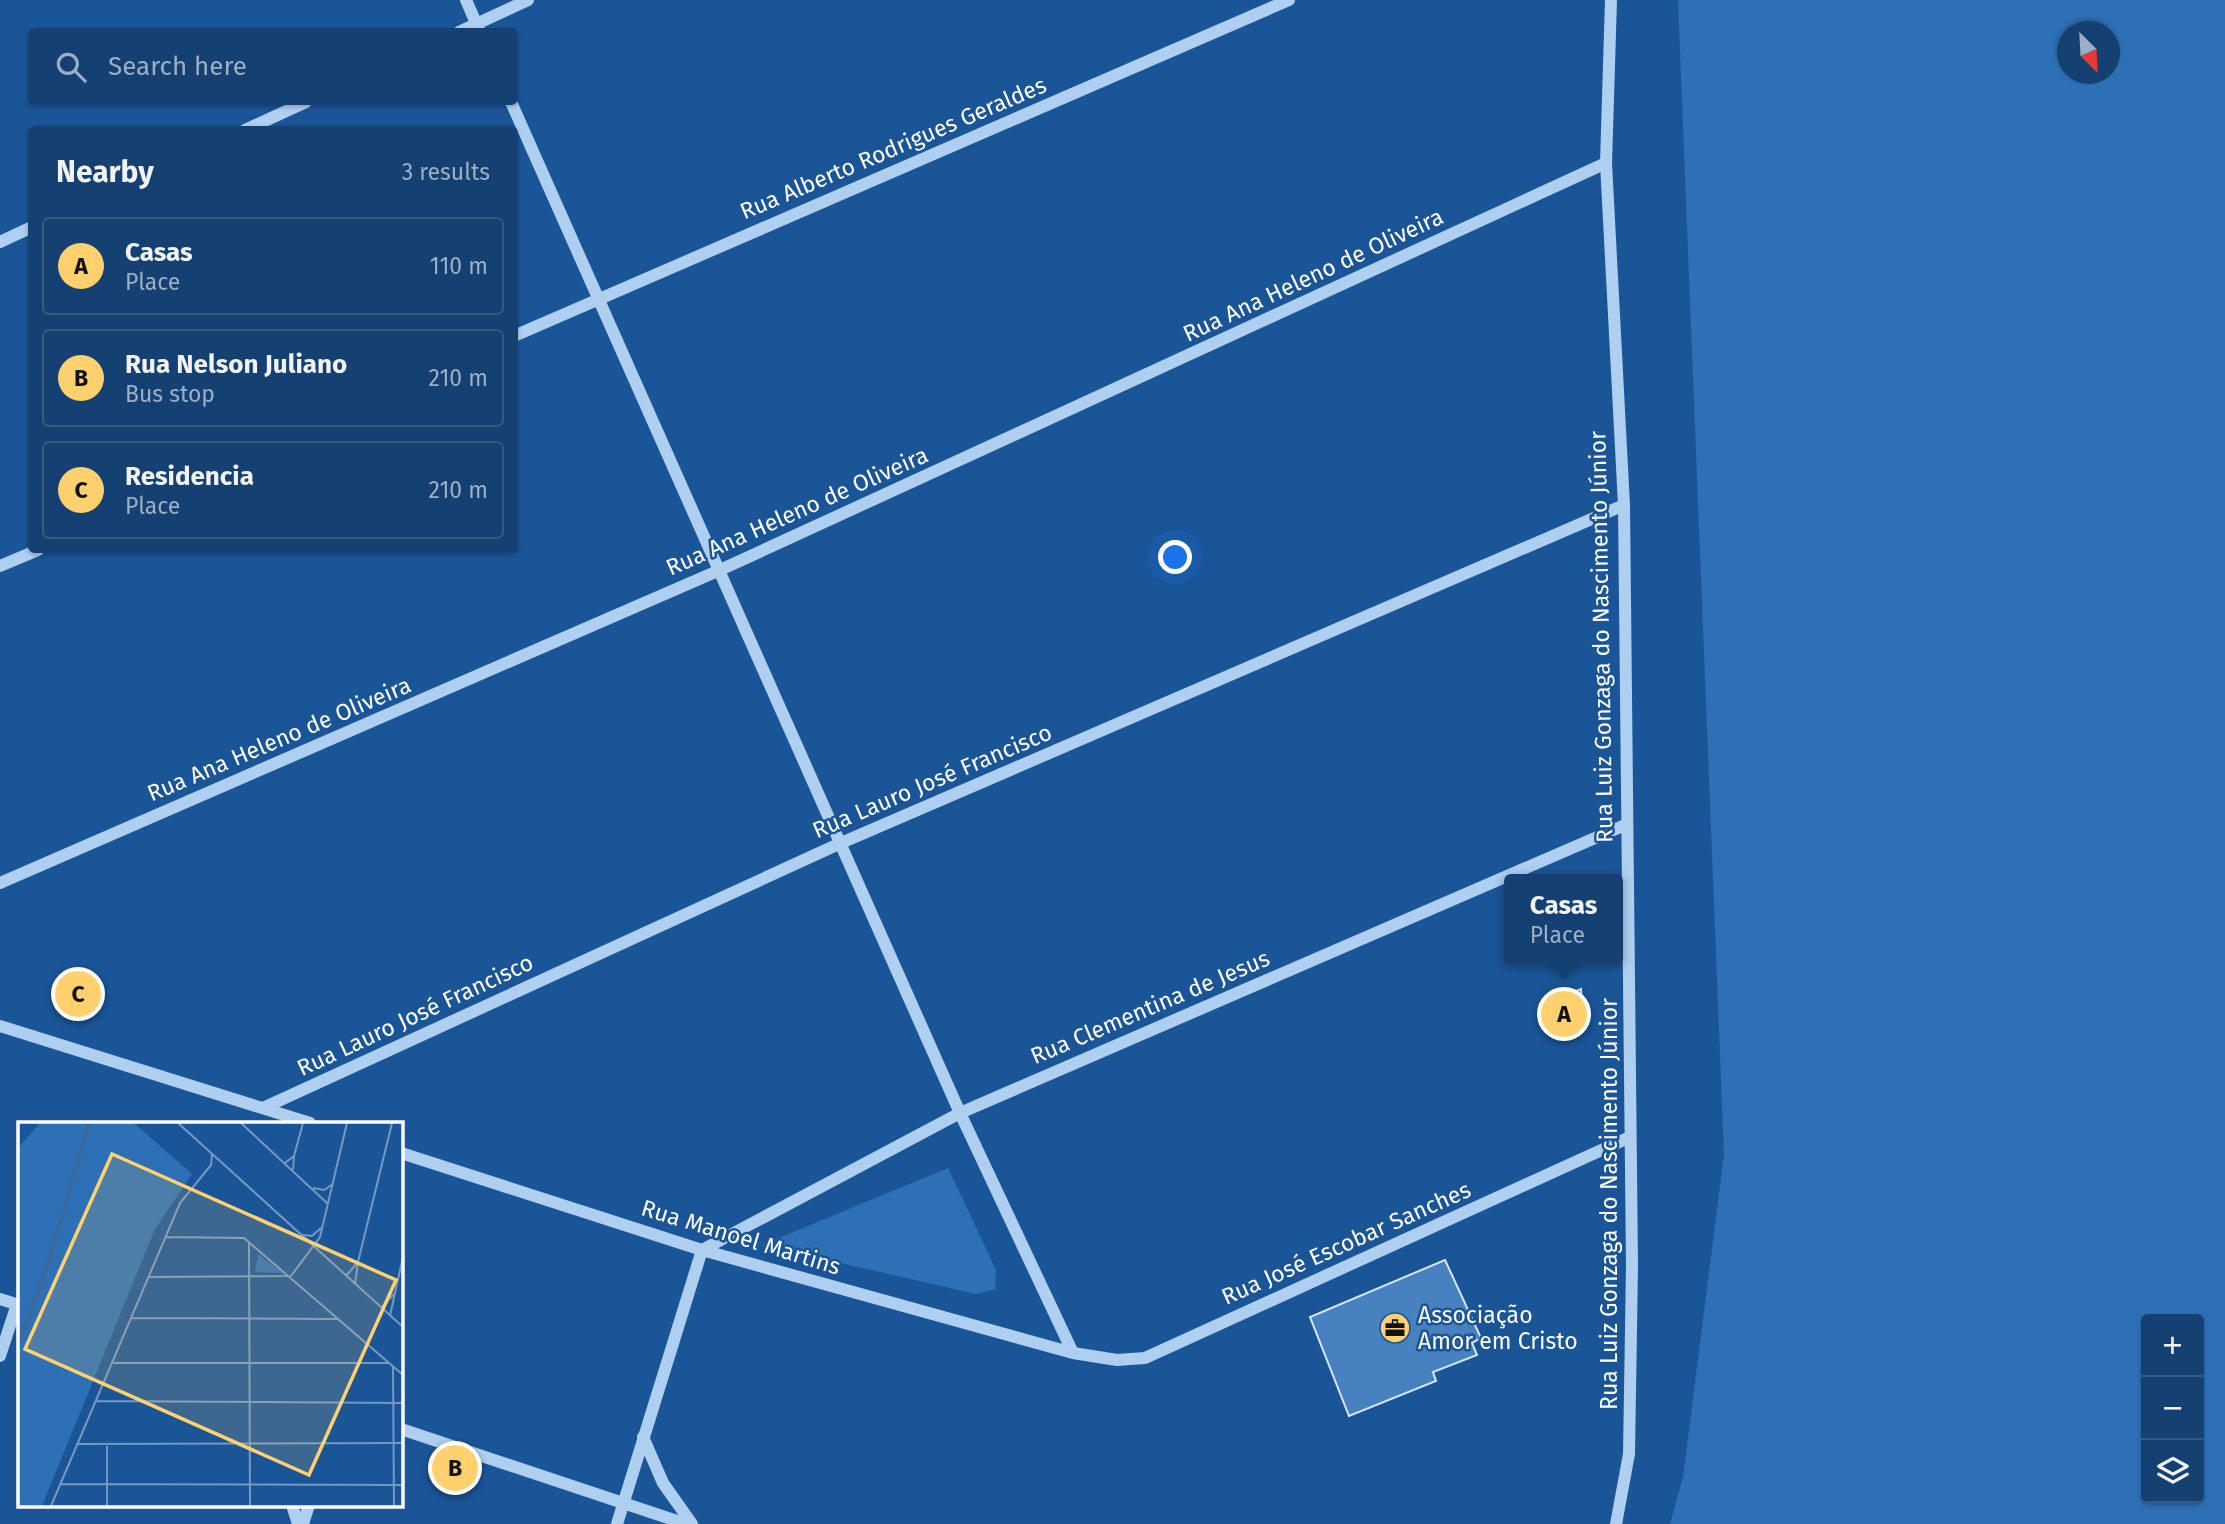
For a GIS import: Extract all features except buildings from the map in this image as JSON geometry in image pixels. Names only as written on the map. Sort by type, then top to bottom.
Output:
[{"type":"street","points":[[466,0],[478,27],[528,0]]},
{"type":"street","name":"Rua Alberto Rodrigues Geraldes","points":[[518,334],[1289,0]]},
{"type":"street","name":"Rua Luiz Gonzaga do Nascimento Júnior","points":[[1611,0],[1606,163],[1624,505],[1632,1400],[1629,1454],[1616,1524]]},
{"type":"street","points":[[254,126],[299,105]]},
{"type":"street","points":[[511,105],[960,1113],[1073,1353]]},
{"type":"street","name":"Rua Ana Heleno de Oliveira","points":[[0,883],[720,570],[1606,163]]},
{"type":"street","points":[[0,242],[28,230]]},
{"type":"street","name":"Rua Lauro José Francisco","points":[[262,1108],[841,843],[1624,505]]},
{"type":"street","points":[[0,566],[31,553]]},
{"type":"street","name":"Rua Clementina de Jesus","points":[[1512,874],[1625,825]]},
{"type":"street","name":"Rua Clementina de Jesus","points":[[702,1250],[960,1113],[1504,877]]},
{"type":"street","points":[[0,1026],[307,1122]]},
{"type":"street","name":"Rua José Escobar Sanches","points":[[1073,1353],[1118,1360],[1145,1358],[1630,1137]]},
{"type":"street","name":"Rua Manoel Martins","points":[[402,1153],[702,1250],[1073,1353]]},
{"type":"street","points":[[617,1524],[702,1250]]},
{"type":"street","points":[[0,1298],[18,1305],[0,1356]]},
{"type":"street","points":[[402,1429],[686,1524]]},
{"type":"street","points":[[643,1437],[663,1483],[692,1524]]},
{"type":"street","points":[[292,1506],[300,1524]]},
{"type":"street","points":[[300,1524],[309,1506]]},
{"type":"shaded area","points":[[1678,0],[2225,0],[2225,1524],[1670,1524],[1683,1477],[1724,1155]]},
{"type":"shaded area","points":[[948,1168],[996,1270],[995,1289],[976,1294],[762,1245]]},
{"type":"place","name":"Residencia","points":[[78,994]]},
{"type":"place","name":"Casas","points":[[1564,1014]]},
{"type":"place","name":"Associação Amor em Cristo","points":[[1395,1328]]},
{"type":"place","name":"Rua Nelson Juliano","points":[[455,1468]]}]
